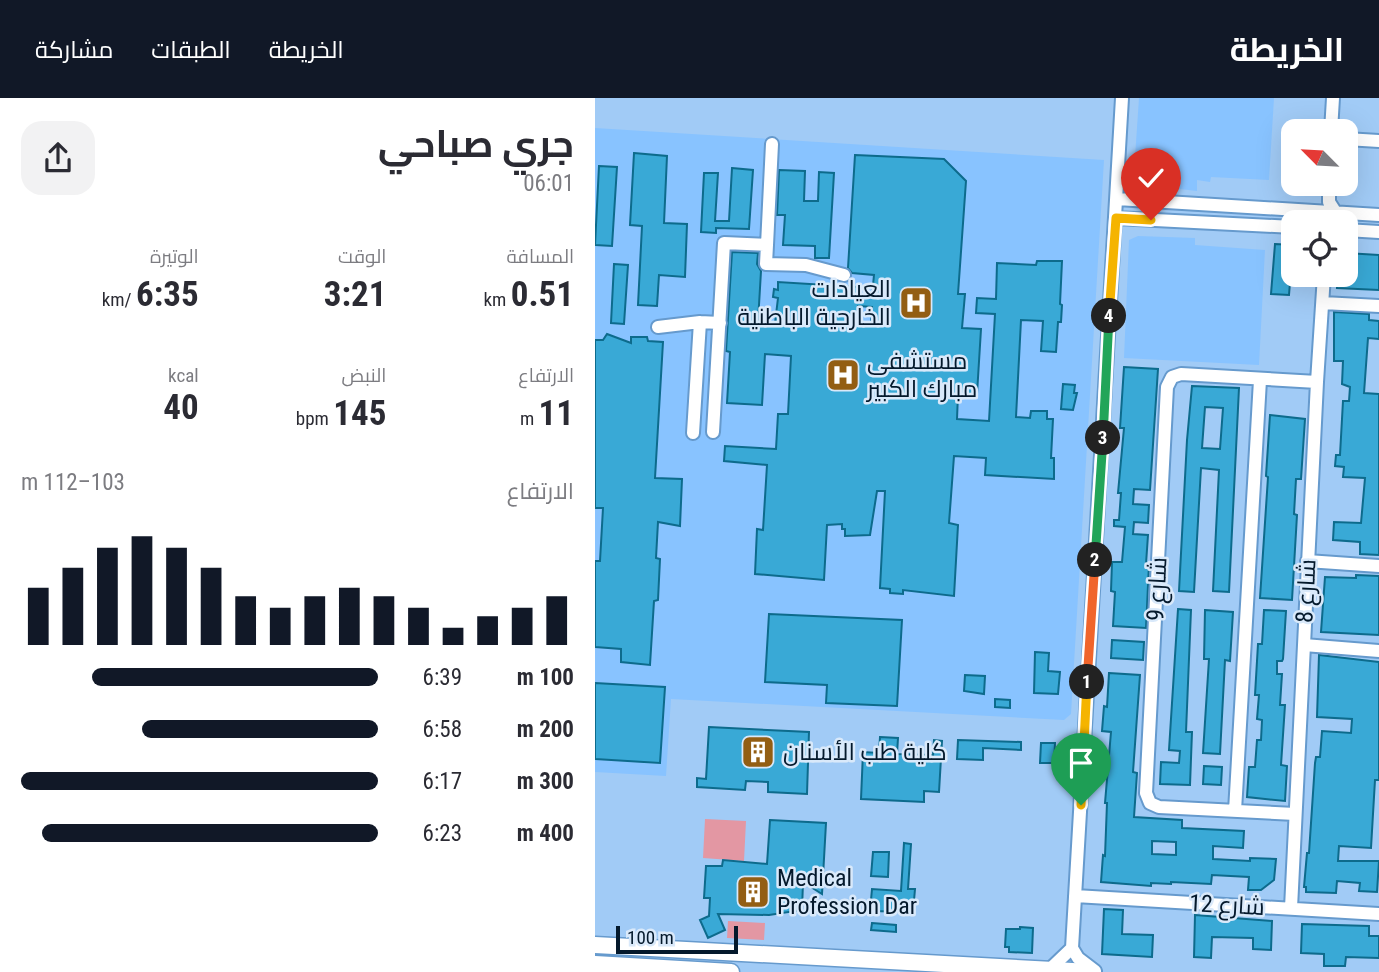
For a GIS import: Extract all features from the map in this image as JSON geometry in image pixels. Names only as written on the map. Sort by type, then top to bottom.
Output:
[{"type":"main road","points":[[595,944],[1091,972]]},
{"type":"main road","points":[[595,964],[731,972]]},
{"type":"street","points":[[1097,972],[1087,967],[1072,948],[1122,98]]},
{"type":"street","points":[[1332,119],[1333,98]]},
{"type":"street","points":[[1358,140],[1379,141]]},
{"type":"street","points":[[772,144],[766,264],[806,265],[844,275]]},
{"type":"street","points":[[1117,199],[1281,210]]},
{"type":"street","points":[[1168,221],[1161,212],[1167,207],[1217,210],[1247,208]]},
{"type":"street","points":[[1358,214],[1379,215]]},
{"type":"street","points":[[1116,218],[1281,227]]},
{"type":"street","points":[[1358,231],[1379,232]]},
{"type":"street","points":[[713,432],[724,243],[767,245]]},
{"type":"street","name":"شارع 8","points":[[1291,908],[1323,287]]},
{"type":"street","points":[[1322,303],[1379,306]]},
{"type":"street","points":[[658,327],[700,322],[720,323]]},
{"type":"street","points":[[692,433],[700,322]]},
{"type":"street","name":"شارع 9","points":[[1296,814],[1159,807],[1150,803],[1146,793],[1167,387],[1172,377],[1181,374],[1317,382]]},
{"type":"street","points":[[1235,811],[1260,380]]},
{"type":"street","points":[[1307,561],[1379,566]]},
{"type":"street","points":[[1304,645],[1379,651]]},
{"type":"street","name":"شارع 12","points":[[1075,896],[1379,914]]},
{"type":"street","points":[[1049,970],[1072,948]]},
{"type":"shaded area","points":[[1139,98],[1274,98],[1269,180],[1211,177],[1210,182],[1197,180],[1197,191],[1145,185],[1134,172]]},
{"type":"shaded area","name":"مستشفى مبارك الكبير","points":[[595,128],[1104,160],[1071,714],[1064,720],[671,699],[666,776],[595,772]]},
{"type":"shaded area","points":[[1138,236],[1195,238],[1195,245],[1265,250],[1259,365],[1124,358],[1129,240]]},
{"type":"shaded area","points":[[705,819],[746,821],[744,861],[703,858]]},
{"type":"shaded area","points":[[728,921],[765,923],[764,940],[727,938]]},
{"type":"building","points":[[634,153],[667,156],[664,223],[687,224],[685,277],[659,275],[657,306],[638,305],[642,226],[630,225]]},
{"type":"building","points":[[855,155],[944,159],[966,181],[958,294],[965,294],[962,328],[981,329],[977,394],[958,394],[957,419],[989,421],[995,314],[976,313],[977,298],[996,299],[997,263],[1036,265],[1037,261],[1062,261],[1061,322],[1058,322],[1056,352],[1041,351],[1043,321],[1021,320],[1016,417],[1030,418],[1031,411],[1047,411],[1047,419],[1053,419],[1051,458],[1054,458],[1054,479],[985,475],[986,458],[954,456],[949,523],[958,525],[954,596],[903,590],[903,594],[890,593],[890,589],[880,588],[885,491],[877,491],[870,535],[845,536],[842,524],[827,525],[824,580],[755,574],[757,529],[763,530],[767,465],[724,461],[725,446],[776,449],[778,414],[788,414],[791,356],[765,354],[762,405],[727,403],[730,352],[726,351],[732,252],[758,253],[757,264],[761,271],[758,322],[775,323],[778,298],[773,297],[774,289],[778,290],[778,282],[858,287],[858,294],[872,295],[874,275],[852,273],[848,268]],"holes":[[[858,306],[872,307],[871,325],[857,324]]]},
{"type":"building","points":[[599,166],[617,167],[612,246],[595,245]]},
{"type":"building","points":[[732,168],[753,170],[749,229],[716,228],[716,233],[701,232],[704,173],[718,173],[715,221],[729,221]]},
{"type":"building","points":[[779,170],[805,171],[804,201],[818,201],[819,172],[834,173],[829,258],[815,258],[815,246],[783,245],[785,215],[777,215]]},
{"type":"building","points":[[1275,244],[1281,244],[1281,287],[1290,287],[1289,295],[1271,294]]},
{"type":"building","points":[[1358,254],[1379,255],[1379,290],[1337,288],[1358,287]]},
{"type":"building","points":[[614,264],[628,265],[624,324],[611,323]]},
{"type":"building","points":[[1334,312],[1369,314],[1369,320],[1379,321],[1379,339],[1368,338],[1364,393],[1379,394],[1379,555],[1360,554],[1360,542],[1333,540],[1334,522],[1361,523],[1365,478],[1343,477],[1344,467],[1335,466],[1336,455],[1340,455],[1343,401],[1349,401],[1350,387],[1342,384],[1343,361],[1334,361]]},
{"type":"building","points":[[607,334],[631,343],[631,337],[647,337],[648,341],[663,342],[655,478],[682,479],[680,526],[658,522],[658,600],[654,601],[650,665],[621,662],[621,649],[595,647],[595,561],[600,561],[603,508],[595,508],[595,340],[603,340]]},
{"type":"building","points":[[1124,367],[1158,369],[1150,490],[1134,489],[1133,504],[1149,505],[1148,523],[1134,522],[1133,534],[1148,535],[1146,628],[1113,626],[1115,592],[1111,591],[1112,562],[1122,562],[1125,527],[1114,526],[1114,520],[1119,520],[1121,493],[1118,493],[1124,428],[1120,428]]},
{"type":"building","points":[[1063,384],[1075,385],[1074,393],[1077,393],[1073,410],[1061,409]]},
{"type":"building","points":[[1192,386],[1239,388],[1229,592],[1213,591],[1219,470],[1201,468],[1194,592],[1179,591]],"holes":[[[1205,407],[1223,408],[1220,449],[1202,448]]]},
{"type":"building","points":[[1270,415],[1305,419],[1301,479],[1296,479],[1294,514],[1297,515],[1292,600],[1260,598]]},
{"type":"building","points":[[1356,575],[1379,576],[1379,635],[1321,632],[1325,577],[1356,578]]},
{"type":"building","points":[[1178,609],[1191,610],[1186,732],[1192,732],[1190,785],[1160,784],[1161,762],[1179,763],[1180,751],[1169,750]]},
{"type":"building","points":[[1205,610],[1233,612],[1230,661],[1225,660],[1220,754],[1203,753],[1209,659],[1204,659]]},
{"type":"building","points":[[1264,610],[1286,611],[1283,659],[1277,661],[1277,674],[1282,674],[1280,705],[1285,705],[1281,765],[1287,766],[1285,801],[1247,797],[1249,767],[1255,767],[1257,740],[1261,740],[1262,720],[1257,719],[1259,695],[1255,695],[1258,644],[1262,644]]},
{"type":"building","points":[[769,614],[902,620],[897,706],[826,703],[827,685],[765,682]]},
{"type":"building","points":[[1112,640],[1144,642],[1143,660],[1111,658]]},
{"type":"building","points":[[1035,652],[1049,653],[1048,671],[1060,672],[1058,694],[1034,693]]},
{"type":"building","points":[[1319,655],[1379,662],[1379,780],[1375,780],[1371,848],[1339,846],[1338,861],[1379,861],[1377,892],[1359,891],[1360,883],[1337,881],[1336,893],[1306,892],[1304,887],[1315,763],[1316,757],[1320,757],[1322,731],[1351,733],[1352,719],[1317,717]]},
{"type":"building","points":[[1109,673],[1140,675],[1133,772],[1137,773],[1134,817],[1182,820],[1182,828],[1244,831],[1243,848],[1213,846],[1213,859],[1276,859],[1274,880],[1261,890],[1248,890],[1249,877],[1212,875],[1211,884],[1171,882],[1151,883],[1151,886],[1101,882],[1103,855],[1105,856],[1105,803],[1111,732],[1102,731],[1104,706],[1107,707]],"holes":[[[1152,841],[1176,842],[1176,855],[1152,854]]]},
{"type":"building","points":[[965,675],[985,676],[984,694],[964,691]]},
{"type":"building","points":[[595,683],[665,687],[660,763],[595,759]]},
{"type":"building","points":[[995,699],[1010,700],[1010,708],[995,707]]},
{"type":"building","name":"كلية طب الأسنان","points":[[709,727],[809,732],[807,794],[768,792],[768,782],[746,781],[745,790],[697,787],[697,778],[706,779]]},
{"type":"building","points":[[880,737],[898,738],[897,754],[933,755],[934,740],[942,741],[939,792],[924,791],[924,802],[861,799],[863,752],[879,753]]},
{"type":"building","points":[[958,740],[1021,742],[1021,750],[983,748],[983,760],[957,759]]},
{"type":"building","points":[[1041,743],[1055,743],[1054,763],[1040,763]]},
{"type":"building","points":[[1204,766],[1222,767],[1221,785],[1203,784]]},
{"type":"building","points":[[770,820],[826,823],[822,894],[803,882],[802,910],[769,915],[718,914],[725,930],[708,938],[700,920],[709,916],[710,898],[704,898],[706,866],[722,866],[723,860],[767,864]]},
{"type":"building","points":[[904,843],[911,844],[908,889],[915,889],[913,912],[870,911],[872,889],[901,891]]},
{"type":"building","points":[[873,852],[889,852],[888,877],[871,876]]},
{"type":"building","points":[[1104,909],[1123,910],[1122,934],[1153,935],[1152,957],[1102,954]]},
{"type":"building","points":[[1195,915],[1272,921],[1271,950],[1253,949],[1253,938],[1212,937],[1211,958],[1194,957]]},
{"type":"building","points":[[872,923],[896,925],[896,932],[871,930]]},
{"type":"building","points":[[1302,924],[1369,926],[1369,936],[1379,936],[1379,958],[1346,957],[1345,966],[1324,966],[1324,954],[1301,953]]},
{"type":"building","points":[[1033,928],[1032,953],[1009,952],[1009,947],[1005,947],[1006,929]]},
{"type":"place","name":"العيادات الخارجية الباطنية","points":[[916,303]]},
{"type":"place","name":"مستشفى مبارك الكبير","points":[[843,375]]},
{"type":"place","name":"كلية طب الأسنان","points":[[758,752]]},
{"type":"place","name":"Medical Profession Dar","points":[[753,892]]},
{"type":"route","points":[[1081,805],[1116,218],[1151,220]]}]
